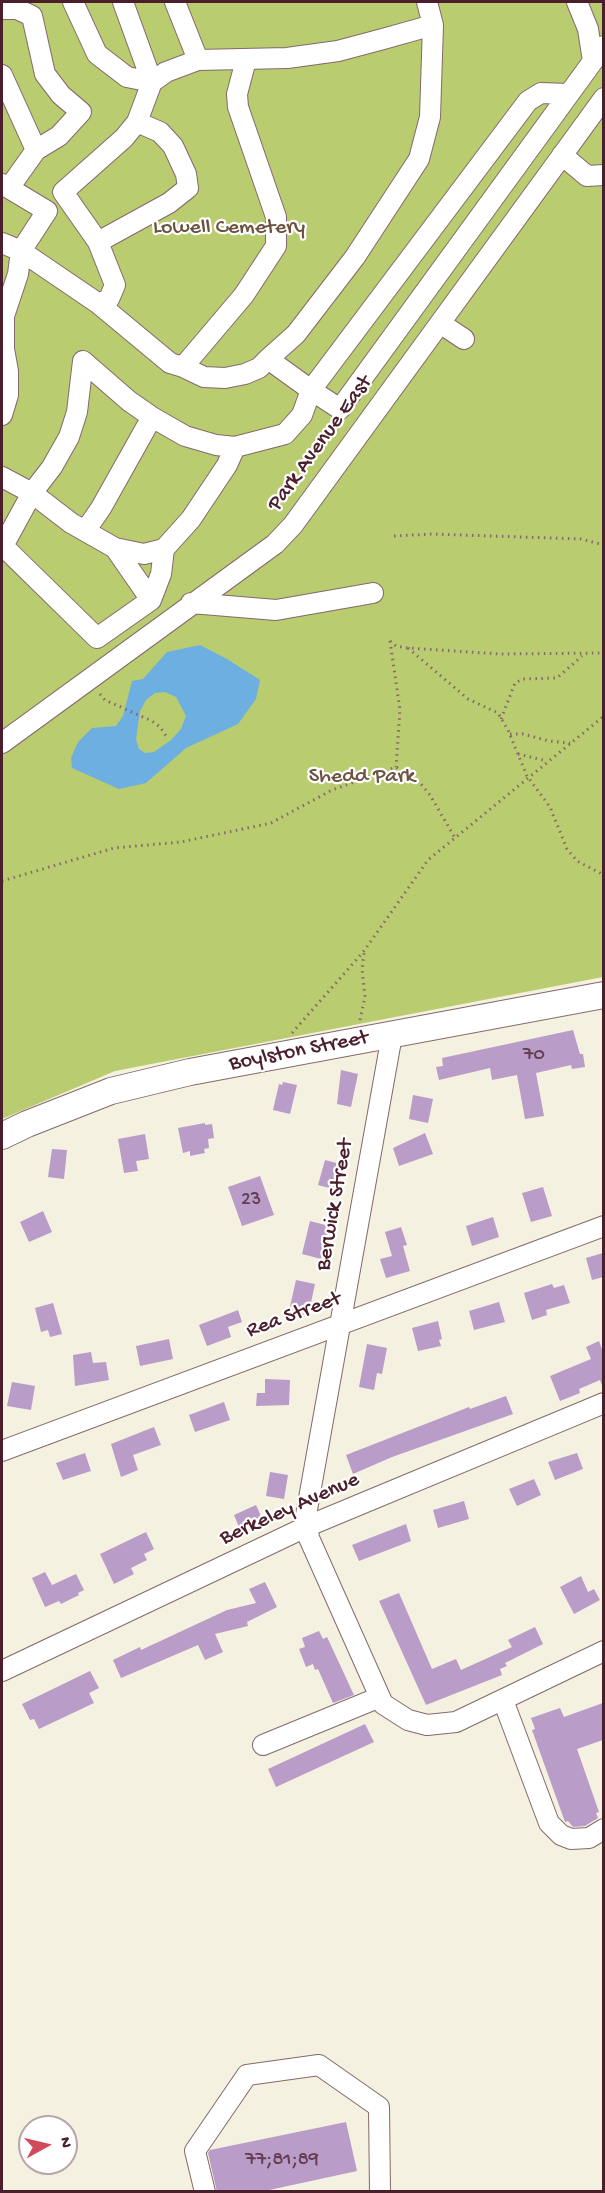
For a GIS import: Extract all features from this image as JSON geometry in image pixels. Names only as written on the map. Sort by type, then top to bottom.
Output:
[{"type":"main road","name":"Boylston Street","points":[[3,1132],[111,1091],[190,1072],[603,995]]},
{"type":"street","points":[[73,2],[97,54],[127,77],[152,82]]},
{"type":"street","points":[[123,2],[152,82]]},
{"type":"street","points":[[175,2],[198,60]]},
{"type":"street","points":[[2,243],[21,251],[99,304],[170,363],[204,378],[225,378],[245,374],[259,368],[296,334],[348,265],[419,159],[430,117],[433,25],[428,2]]},
{"type":"street","points":[[268,359],[339,409],[598,53],[577,2]]},
{"type":"street","points":[[2,9],[17,9],[32,16],[45,74],[61,95],[81,112],[80,116],[59,136],[36,150],[5,186],[47,211]]},
{"type":"street","points":[[2,415],[8,395],[8,371],[3,349],[4,316],[18,274],[21,251],[47,211],[63,192],[106,156],[137,122],[152,82],[166,72],[198,60],[246,60],[338,51],[433,25]]},
{"type":"street","points":[[183,367],[244,295],[276,246],[276,217],[238,107],[237,94],[246,60]]},
{"type":"street","points":[[2,75],[36,150]]},
{"type":"street","points":[[235,447],[227,465],[191,519],[164,549],[160,574],[152,600],[98,638],[3,546],[32,493],[52,467],[69,437],[77,412],[83,361],[90,364],[129,401],[185,436],[216,446],[235,447],[285,434],[302,415],[312,390],[528,101],[541,93],[568,94]]},
{"type":"street","name":"Park Avenue East","points":[[2,743],[191,603],[276,544],[293,525],[603,98]]},
{"type":"street","points":[[98,243],[169,202],[188,188],[186,174],[173,146],[160,132],[137,122]]},
{"type":"street","points":[[562,154],[587,176],[603,175]]},
{"type":"street","points":[[63,192],[98,243],[115,285],[109,299],[99,304]]},
{"type":"street","points":[[440,323],[464,339]]},
{"type":"street","points":[[85,531],[101,508],[152,417]]},
{"type":"street","points":[[2,477],[32,493],[85,531],[115,548],[144,554],[164,549]]},
{"type":"street","points":[[115,548],[152,600]]},
{"type":"street","points":[[191,603],[276,610],[373,593]]},
{"type":"street","name":"Berwick Street","points":[[380,1697],[309,1538],[306,1515],[338,1326],[392,1035]]},
{"type":"street","name":"Rea Street","points":[[2,1451],[603,1226]]},
{"type":"street","name":"Berkeley Avenue","points":[[2,1671],[308,1526],[603,1403]]},
{"type":"street","points":[[263,1745],[380,1697],[383,1704],[399,1716],[417,1723],[437,1725],[456,1722],[603,1651]]},
{"type":"street","points":[[503,1700],[549,1823],[561,1835],[572,1839],[588,1838],[603,1829]]},
{"type":"street","points":[[205,2192],[195,2151],[247,2075],[319,2065],[379,2107],[380,2192]]},
{"type":"path","points":[[394,536],[432,534],[581,539],[603,545]]},
{"type":"path","points":[[396,767],[400,710],[390,641],[408,648],[500,654],[583,655],[603,653]]},
{"type":"path","points":[[408,648],[468,699],[498,713],[510,734],[527,776],[550,807],[567,849],[578,861],[603,875]]},
{"type":"path","points":[[501,719],[515,683],[524,679],[557,678],[583,655]]},
{"type":"path","points":[[96,690],[105,700],[142,716],[160,727],[168,739]]},
{"type":"path","points":[[285,1041],[364,951],[428,860],[527,776],[603,716]]},
{"type":"path","points":[[510,734],[523,734],[570,743]]},
{"type":"path","points":[[518,754],[547,761]]},
{"type":"path","points":[[396,767],[421,784],[455,838]]},
{"type":"path","points":[[2,881],[114,848],[181,842],[271,823],[332,790],[396,767]]},
{"type":"path","points":[[359,1026],[365,997],[362,969],[364,951]]},
{"type":"green space","points":[[2,2],[603,2],[603,977],[115,1071],[2,1119]]},
{"type":"water","points":[[200,645],[227,659],[260,680],[256,699],[238,724],[186,748],[146,783],[119,789],[72,768],[71,758],[78,742],[92,728],[116,726],[123,716],[132,681],[143,679],[167,652]],"holes":[[[165,692],[176,697],[186,716],[181,729],[171,740],[154,752],[145,753],[139,749],[136,739],[140,711],[146,700],[155,693]]]},
{"type":"building","points":[[573,1030],[580,1054],[583,1054],[585,1067],[572,1069],[571,1065],[536,1073],[544,1116],[525,1119],[517,1075],[492,1080],[490,1068],[439,1080],[436,1067],[443,1066],[442,1058]]},
{"type":"building","points":[[341,1070],[358,1074],[351,1107],[337,1104]]},
{"type":"building","points":[[283,1082],[297,1085],[290,1114],[273,1110],[279,1084],[282,1085]]},
{"type":"building","points":[[413,1095],[433,1099],[428,1123],[409,1119]]},
{"type":"building","points":[[205,1123],[205,1125],[212,1124],[214,1138],[208,1139],[209,1148],[204,1149],[205,1153],[190,1156],[190,1151],[183,1153],[178,1128]]},
{"type":"building","points":[[425,1133],[433,1154],[399,1166],[393,1148]]},
{"type":"building","points":[[145,1134],[149,1159],[136,1161],[138,1171],[124,1173],[118,1139]]},
{"type":"building","points":[[52,1149],[67,1150],[64,1179],[48,1177]]},
{"type":"building","points":[[325,1160],[344,1165],[337,1190],[318,1185]]},
{"type":"building","points":[[260,1176],[274,1215],[242,1226],[228,1187]]},
{"type":"building","points":[[543,1187],[552,1216],[531,1222],[522,1193]]},
{"type":"building","points":[[43,1211],[52,1232],[29,1242],[20,1222]]},
{"type":"building","points":[[493,1217],[499,1237],[472,1246],[466,1226]]},
{"type":"building","points":[[310,1221],[329,1226],[321,1259],[302,1254]]},
{"type":"building","points":[[401,1227],[407,1245],[403,1246],[410,1271],[386,1278],[380,1259],[392,1256],[385,1232]]},
{"type":"building","points":[[603,1253],[603,1277],[592,1280],[586,1258]]},
{"type":"building","points":[[296,1280],[315,1284],[310,1307],[306,1306],[304,1315],[289,1311]]},
{"type":"building","points":[[552,1284],[554,1288],[564,1285],[570,1303],[546,1310],[547,1315],[532,1320],[524,1293]]},
{"type":"building","points":[[499,1302],[505,1322],[474,1330],[469,1311]]},
{"type":"building","points":[[53,1303],[62,1334],[50,1337],[48,1330],[41,1332],[35,1308]]},
{"type":"building","points":[[238,1310],[242,1322],[228,1327],[231,1337],[207,1346],[199,1325]]},
{"type":"building","points":[[438,1321],[442,1339],[439,1340],[441,1346],[418,1351],[412,1328]]},
{"type":"building","points":[[169,1339],[173,1359],[140,1366],[136,1346]]},
{"type":"building","points":[[599,1341],[603,1352],[603,1388],[600,1380],[579,1389],[580,1393],[560,1401],[550,1376],[591,1359],[586,1347]]},
{"type":"building","points":[[367,1344],[387,1348],[382,1374],[377,1373],[374,1390],[359,1387]]},
{"type":"building","points":[[91,1352],[93,1363],[106,1362],[109,1380],[75,1386],[73,1355]]},
{"type":"building","points":[[265,1379],[290,1380],[289,1405],[256,1406],[257,1393],[265,1393]]},
{"type":"building","points":[[12,1382],[35,1386],[31,1410],[7,1406]]},
{"type":"building","points":[[506,1396],[513,1414],[392,1457],[353,1474],[346,1455],[469,1407],[470,1409]]},
{"type":"building","points":[[224,1402],[230,1420],[195,1432],[189,1415]]},
{"type":"building","points":[[154,1427],[161,1445],[133,1455],[138,1470],[121,1477],[111,1444]]},
{"type":"building","points":[[85,1453],[91,1471],[63,1480],[56,1463]]},
{"type":"building","points":[[577,1453],[583,1469],[555,1480],[548,1462]]},
{"type":"building","points":[[270,1472],[288,1475],[284,1499],[266,1496]]},
{"type":"building","points":[[534,1479],[541,1495],[517,1506],[509,1489]]},
{"type":"building","points":[[464,1501],[469,1519],[438,1528],[433,1510]]},
{"type":"building","points":[[256,1505],[265,1525],[242,1534],[234,1515]]},
{"type":"building","points":[[406,1524],[411,1541],[359,1561],[352,1545]]},
{"type":"building","points":[[146,1532],[154,1549],[144,1554],[147,1560],[131,1568],[134,1574],[114,1584],[100,1554]]},
{"type":"building","points":[[45,1572],[52,1585],[76,1574],[84,1590],[61,1604],[59,1601],[45,1607],[32,1578]]},
{"type":"building","points":[[581,1576],[588,1592],[594,1589],[600,1600],[574,1614],[560,1587]]},
{"type":"building","points":[[265,1582],[277,1607],[247,1622],[248,1626],[215,1634],[223,1652],[205,1660],[198,1645],[121,1678],[113,1660],[140,1647],[141,1650],[227,1610],[256,1603],[249,1589]]},
{"type":"building","points":[[399,1593],[432,1669],[456,1659],[461,1670],[512,1647],[508,1640],[535,1627],[543,1644],[505,1663],[507,1666],[500,1669],[502,1675],[426,1705],[379,1601]]},
{"type":"building","points":[[319,1631],[323,1639],[327,1637],[354,1695],[333,1703],[318,1669],[315,1670],[313,1664],[306,1667],[299,1649],[305,1647],[302,1638]]},
{"type":"building","points":[[90,1671],[99,1688],[89,1693],[94,1703],[39,1729],[34,1719],[30,1720],[22,1704]]},
{"type":"building","points":[[603,1703],[603,1740],[577,1749],[599,1812],[596,1813],[598,1818],[585,1826],[573,1827],[568,1821],[565,1822],[532,1730],[535,1729],[531,1718],[560,1708],[564,1717]]},
{"type":"building","points":[[365,1724],[374,1742],[276,1787],[268,1769]]},
{"type":"building","points":[[346,2122],[357,2171],[260,2192],[217,2192],[208,2153],[210,2150]]},
{"type":"park label","name":"Lowell Cemetery","points":[[229,229]]},
{"type":"park label","name":"Shedd Park","points":[[362,778]]}]
